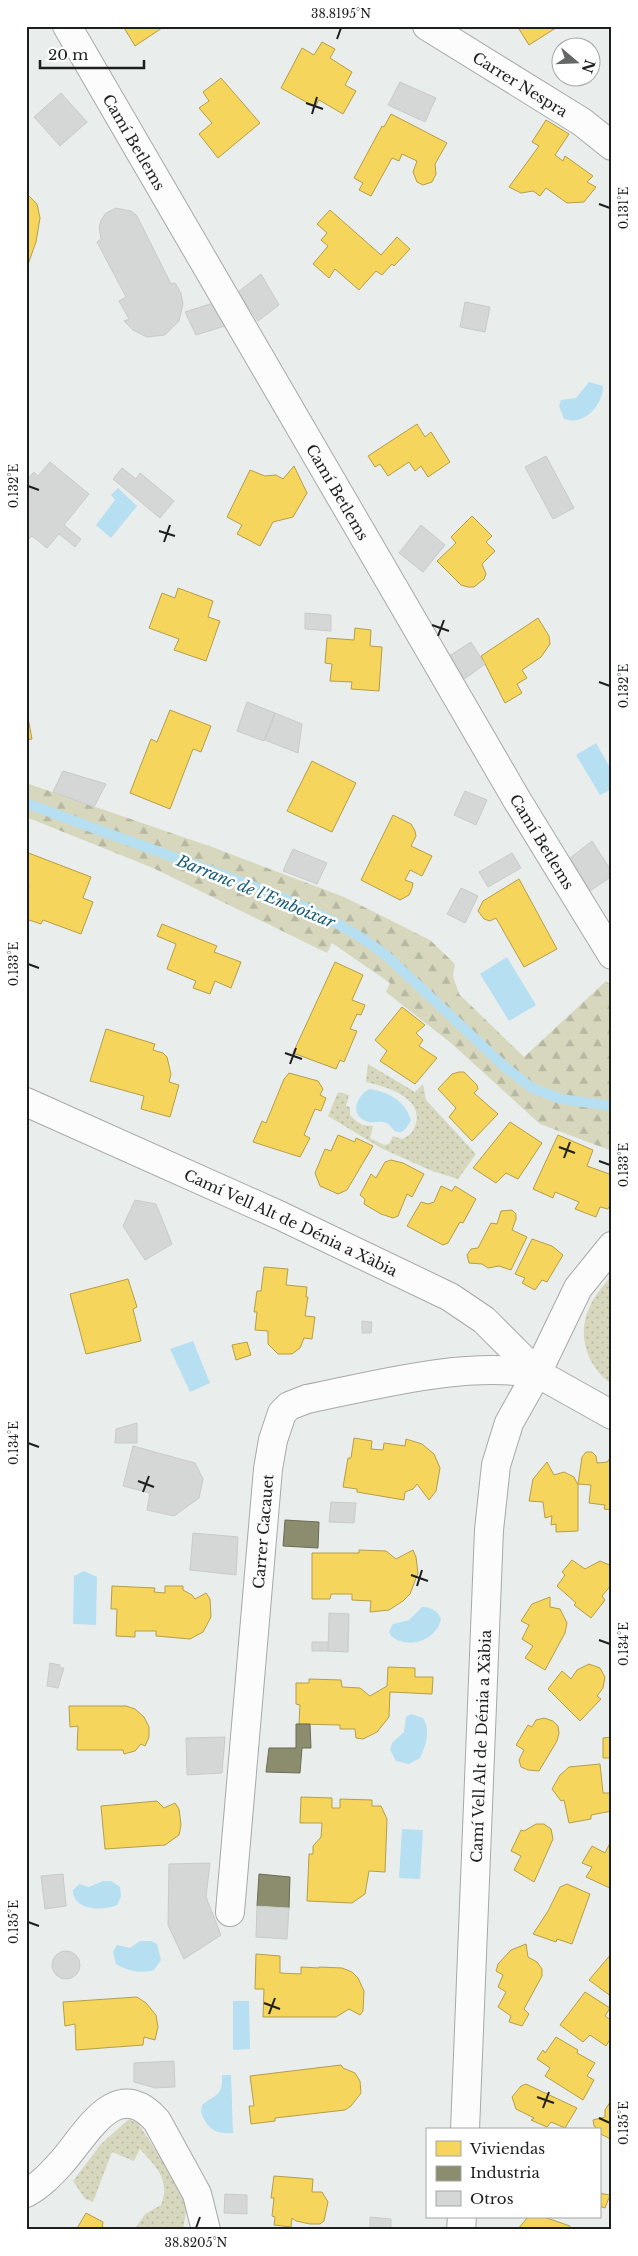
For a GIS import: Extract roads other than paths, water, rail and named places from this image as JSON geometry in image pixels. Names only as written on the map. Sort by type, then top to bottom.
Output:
[{"type":"street","name":"Camí Betlems","points":[[67,26],[517,800],[612,955]]},
{"type":"street","name":"Carrer Nespra","points":[[427,26],[582,122],[612,146]]},
{"type":"street","name":"Camí Vell Alt de Dénia a Xàbia","points":[[26,1102],[211,1184],[442,1293],[484,1320],[536,1373],[612,1415]]},
{"type":"street","points":[[536,1373],[578,1288],[612,1246]]},
{"type":"street","name":"Carrer Cacauet","points":[[230,1912],[261,1530],[273,1440],[282,1413],[289,1406],[307,1399],[453,1371],[511,1370],[536,1373]]},
{"type":"street","name":"Camí Vell Alt de Dénia a Xàbia","points":[[465,2128],[489,1530],[496,1465],[509,1423],[536,1373]]},
{"type":"street","points":[[26,2193],[41,2183],[55,2169],[106,2110],[127,2103],[138,2104],[157,2121],[198,2194],[206,2230]]},
{"type":"water","points":[[589,382],[603,386],[600,400],[596,407],[586,417],[572,420],[564,419],[559,406],[561,400],[576,398]]},
{"type":"water","points":[[118,488],[137,506],[111,538],[96,525],[115,500],[111,495]]},
{"type":"water","points":[[596,743],[612,771],[612,789],[600,795],[576,755]]},
{"type":"water","points":[[507,957],[536,1005],[509,1021],[480,974]]},
{"type":"water","points":[[369,1089],[383,1092],[395,1098],[405,1107],[411,1120],[404,1130],[397,1132],[386,1123],[369,1122],[359,1116],[356,1107],[360,1097]]},
{"type":"water","points":[[193,1341],[210,1383],[190,1392],[170,1349]]},
{"type":"water","points":[[84,1571],[97,1577],[96,1625],[73,1624],[74,1576]]},
{"type":"water","points":[[422,1607],[438,1613],[441,1619],[433,1633],[421,1641],[413,1643],[398,1640],[391,1636],[389,1631],[393,1624],[409,1620]]},
{"type":"water","points":[[411,1714],[423,1718],[427,1733],[426,1743],[420,1758],[409,1764],[396,1761],[390,1750],[392,1743],[404,1732],[406,1717]]},
{"type":"water","points":[[402,1829],[423,1830],[420,1879],[399,1878]]},
{"type":"water","points":[[103,1881],[111,1881],[120,1887],[121,1896],[117,1905],[104,1908],[90,1908],[83,1906],[74,1897],[73,1890],[79,1884],[89,1887]]},
{"type":"water","points":[[140,1941],[151,1941],[157,1944],[161,1960],[154,1970],[134,1971],[116,1964],[113,1952],[117,1945],[130,1948]]},
{"type":"water","points":[[233,2001],[249,2001],[250,2049],[233,2050]]},
{"type":"water","points":[[222,2075],[231,2075],[233,2133],[222,2133],[212,2129],[203,2118],[201,2112],[202,2105],[220,2091]]},
{"type":"waterway","name":"Barranc de l'Emboixar","points":[[26,803],[250,885],[323,916],[347,929],[389,958],[505,1067],[532,1088],[561,1099],[612,1106]]}]
